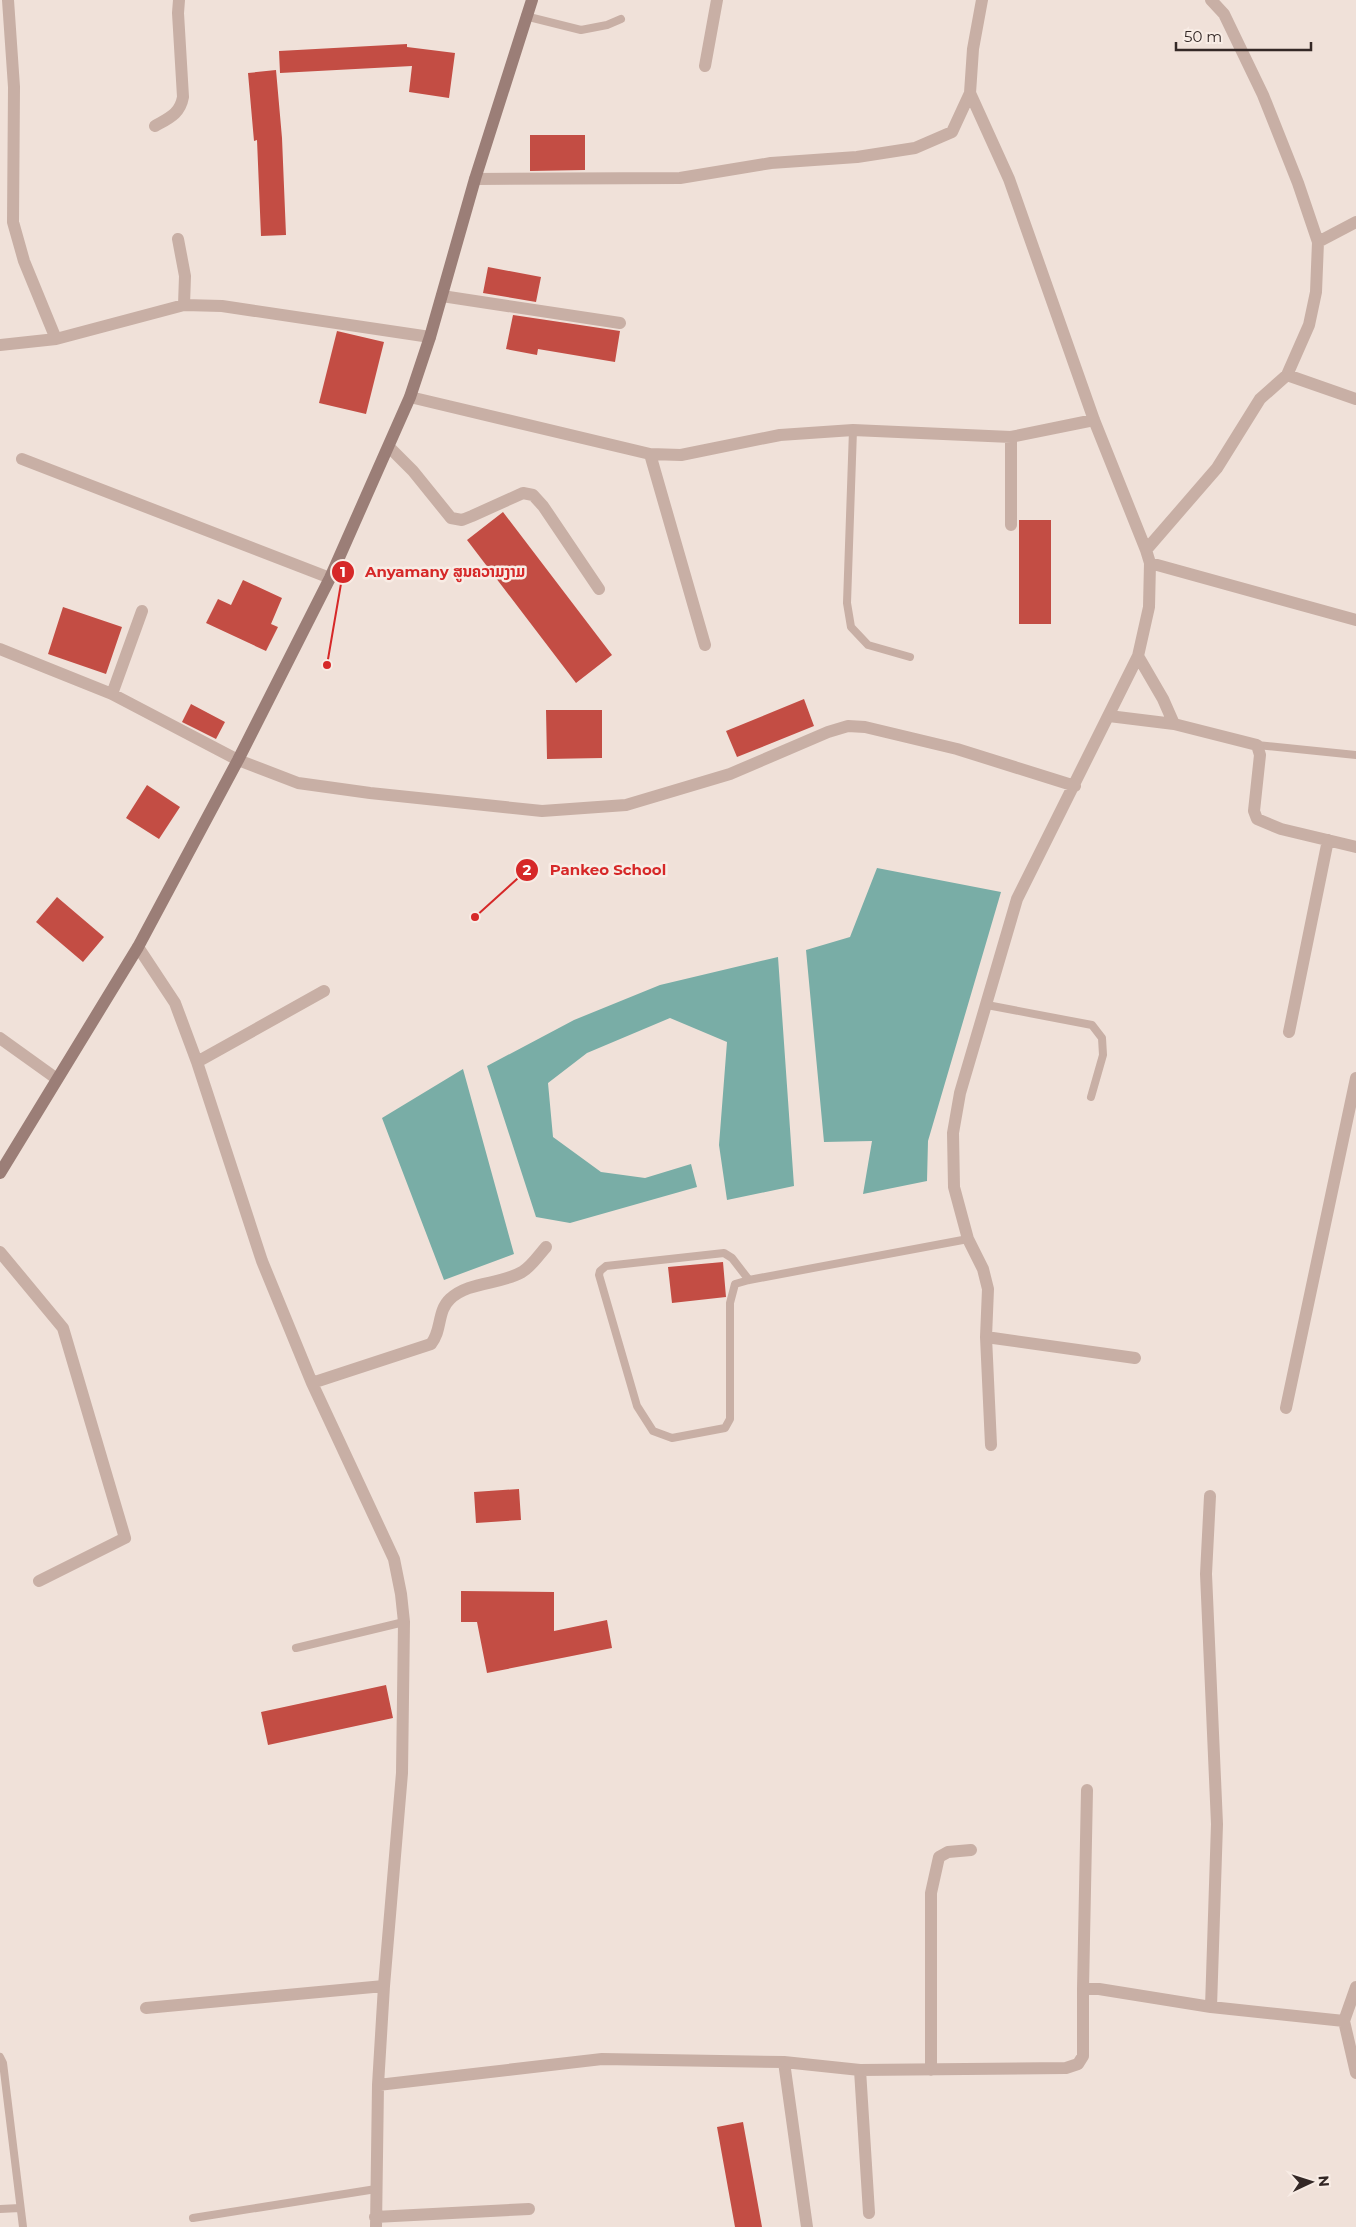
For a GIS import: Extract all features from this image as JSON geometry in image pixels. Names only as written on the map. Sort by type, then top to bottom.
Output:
[{"type":"main road","points":[[0,1173],[138,946],[238,760],[330,578],[410,397],[442,296],[474,178],[525,16],[532,0]]},
{"type":"street","points":[[8,0],[14,87],[13,222],[24,261],[56,339]]},
{"type":"street","points":[[155,126],[176,114],[181,106],[183,97],[179,0]]},
{"type":"street","points":[[705,66],[717,0]]},
{"type":"street","points":[[474,178],[680,178],[771,163],[857,157],[915,148],[952,132],[970,93],[973,49],[982,0]]},
{"type":"street","points":[[1146,550],[1217,468],[1260,399],[1287,375],[1308,324],[1316,292],[1318,242],[1298,183],[1263,95],[1224,14],[1211,0]]},
{"type":"street","points":[[970,93],[1009,179],[1094,420],[1150,563],[1149,607],[1138,656],[1075,786],[1017,898],[960,1093],[953,1133],[954,1187],[968,1239],[983,1269],[988,1289],[986,1338],[991,1445]]},
{"type":"street","points":[[1318,242],[1356,222]]},
{"type":"street","points":[[178,239],[185,276],[184,305]]},
{"type":"street","points":[[442,296],[620,323]]},
{"type":"street","points":[[0,345],[56,339],[184,305],[222,306],[430,337]]},
{"type":"street","points":[[1287,375],[1356,399]]},
{"type":"street","points":[[410,397],[650,454],[681,454],[780,435],[853,430],[1011,437],[1094,420]]},
{"type":"street","points":[[1011,437],[1011,525]]},
{"type":"street","points":[[389,447],[413,471],[451,518],[462,520],[523,493],[533,495],[543,506],[599,589]]},
{"type":"street","points":[[650,454],[705,644]]},
{"type":"street","points":[[22,459],[330,578]]},
{"type":"street","points":[[1150,563],[1356,620]]},
{"type":"street","points":[[112,694],[142,611]]},
{"type":"street","points":[[0,648],[112,694],[238,760],[298,783],[449,803],[542,811],[626,805],[730,774],[828,732],[848,726],[865,728],[957,749],[1075,786]]},
{"type":"street","points":[[1138,656],[1163,700],[1174,724]]},
{"type":"street","points":[[1109,716],[1174,724],[1257,745],[1260,755],[1254,811],[1257,819],[1281,829],[1356,847]]},
{"type":"street","points":[[1289,1032],[1328,840]]},
{"type":"street","points":[[138,946],[175,1003],[198,1062],[262,1261],[312,1383],[394,1559],[404,1622],[402,1773],[384,1986],[378,2085],[376,2222],[529,2209]]},
{"type":"street","points":[[198,1062],[324,991]]},
{"type":"street","points":[[0,1038],[56,1079]]},
{"type":"street","points":[[1286,1408],[1356,1078]]},
{"type":"street","points":[[312,1383],[431,1344],[436,1339],[442,1312],[449,1300],[461,1291],[522,1272],[546,1247]]},
{"type":"street","points":[[0,1252],[63,1328],[125,1538],[39,1581]]},
{"type":"street","points":[[986,1338],[1135,1358]]},
{"type":"street","points":[[1210,1496],[1206,1574],[1214,1711],[1217,1824],[1211,2007]]},
{"type":"street","points":[[378,2085],[602,2059],[784,2062],[860,2070],[1066,2068],[1078,2064],[1083,2056],[1087,1790]]},
{"type":"street","points":[[931,2070],[931,1893],[933,1878],[939,1857],[948,1852],[971,1850]]},
{"type":"street","points":[[146,2008],[384,1986]]},
{"type":"street","points":[[1356,1987],[1344,2021],[1356,2073]]},
{"type":"street","points":[[1083,1989],[1099,1988],[1211,2007],[1344,2021]]},
{"type":"street","points":[[784,2062],[807,2227]]},
{"type":"street","points":[[860,2070],[869,2213]]},
{"type":"lane","points":[[525,16],[580,30],[607,25],[621,19]]},
{"type":"lane","points":[[853,430],[847,602],[851,627],[868,645],[910,658]]},
{"type":"lane","points":[[1257,745],[1356,755]]},
{"type":"lane","points":[[987,1005],[1092,1025],[1102,1038],[1103,1055],[1091,1096]]},
{"type":"lane","points":[[749,1280],[732,1258],[724,1253],[606,1266],[600,1271],[599,1275],[637,1406],[653,1431],[672,1438],[725,1428],[730,1419],[730,1303],[735,1284],[968,1239]]},
{"type":"lane","points":[[296,1648],[404,1622]]},
{"type":"lane","points":[[0,2057],[4,2073],[23,2227]]},
{"type":"lane","points":[[193,2218],[376,2189]]},
{"type":"lane","points":[[0,2210],[20,2208]]},
{"type":"water","points":[[877,868],[1001,892],[928,1141],[927,1181],[863,1194],[872,1141],[824,1142],[806,950],[850,937]]},
{"type":"water","points":[[778,957],[794,1186],[727,1200],[719,1145],[727,1042],[670,1018],[587,1053],[548,1083],[553,1137],[601,1172],[645,1178],[691,1164],[697,1187],[570,1223],[536,1217],[487,1066],[574,1020],[660,985]]},
{"type":"water","points":[[463,1069],[514,1254],[444,1280],[382,1118]]},
{"type":"building","points":[[407,44],[407,47],[455,53],[449,98],[409,92],[412,66],[280,73],[279,51]]},
{"type":"building","points":[[276,70],[282,138],[286,235],[261,236],[257,140],[254,141],[248,73]]},
{"type":"building","points":[[530,135],[585,135],[585,170],[530,171]]},
{"type":"building","points":[[488,267],[541,277],[536,302],[483,293]]},
{"type":"building","points":[[513,315],[620,331],[615,362],[538,349],[537,355],[506,349]]},
{"type":"building","points":[[337,331],[384,342],[366,414],[319,403]]},
{"type":"building","points":[[503,512],[612,655],[576,683],[467,540]]},
{"type":"building","points":[[1019,520],[1051,520],[1051,624],[1019,624]]},
{"type":"building","points":[[243,580],[282,598],[271,624],[278,627],[266,651],[206,623],[218,599],[231,605]]},
{"type":"building","points":[[63,607],[122,627],[106,674],[48,654]]},
{"type":"building","points":[[804,699],[814,726],[737,757],[726,731]]},
{"type":"building","points":[[191,704],[225,722],[216,739],[182,722]]},
{"type":"building","points":[[546,710],[602,710],[602,758],[547,759]]},
{"type":"building","points":[[147,785],[180,807],[159,839],[126,818]]},
{"type":"building","points":[[57,897],[104,937],[83,962],[36,922]]},
{"type":"building","points":[[723,1262],[726,1297],[672,1303],[668,1267]]},
{"type":"building","points":[[519,1489],[521,1520],[476,1523],[474,1492]]},
{"type":"building","points":[[461,1591],[554,1592],[554,1631],[607,1620],[612,1648],[487,1673],[477,1622],[461,1622]]},
{"type":"building","points":[[386,1685],[393,1718],[268,1745],[261,1712]]},
{"type":"building","points":[[743,2122],[762,2227],[735,2227],[717,2127]]},
{"type":"place","name":"Anyamany ສູນຄວາມງາມ","points":[[327,665]]},
{"type":"place","name":"Pankeo School","points":[[475,917]]}]
